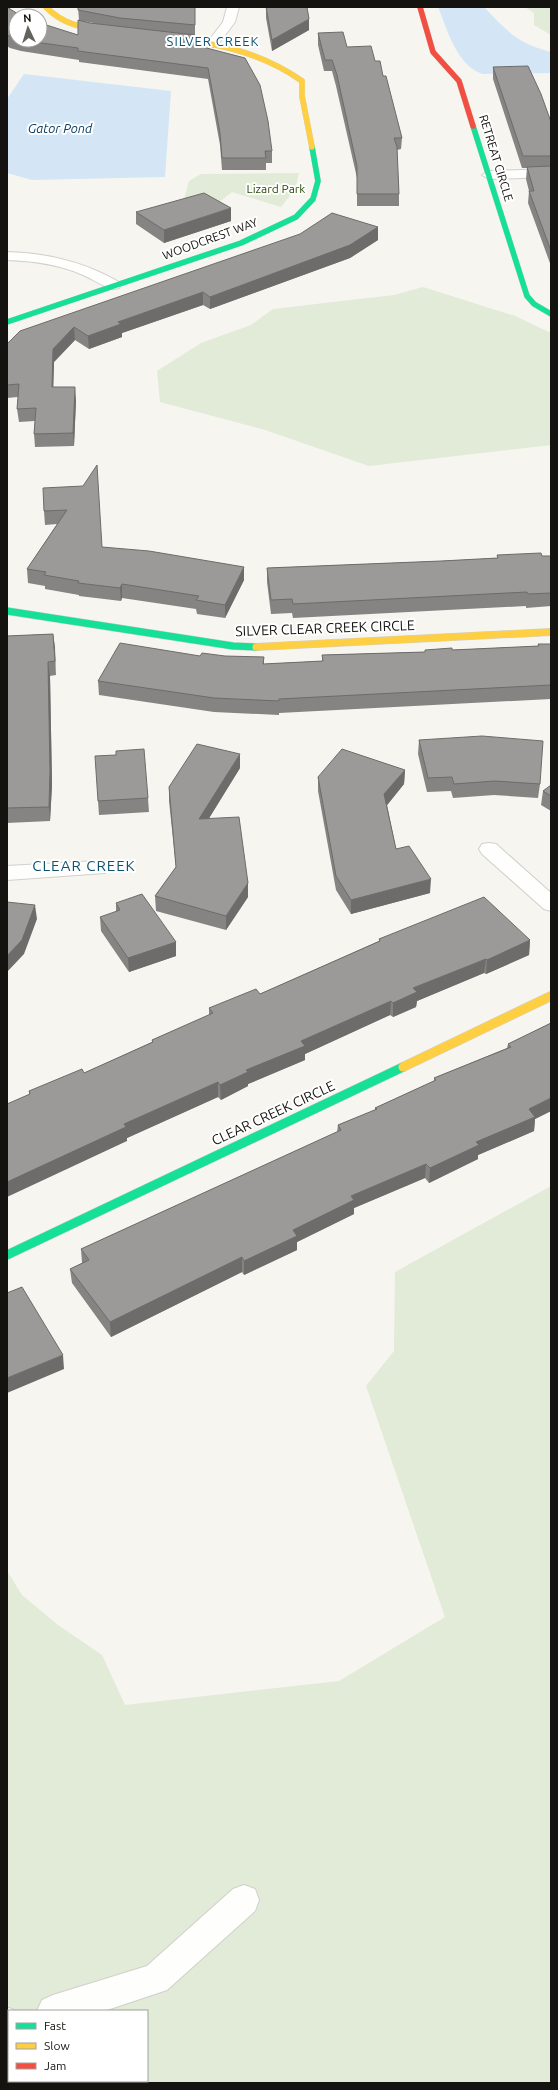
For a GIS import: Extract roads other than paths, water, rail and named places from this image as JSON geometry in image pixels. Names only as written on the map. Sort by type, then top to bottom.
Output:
[{"type":"street","points":[[46,7],[53,16],[63,22],[91,29],[114,31]]},
{"type":"street","points":[[212,44],[229,22],[233,7]]},
{"type":"street","name":"RETREAT CIRCLE","points":[[420,7],[433,52],[459,81],[527,296],[534,304],[551,314]]},
{"type":"street","name":"WOODCREST WAY","points":[[7,322],[241,243],[265,233],[296,217],[313,199],[318,181],[302,96],[302,81],[279,64],[262,56],[212,44],[160,37]]},
{"type":"street","points":[[489,175],[551,173]]},
{"type":"street","points":[[7,256],[30,257],[65,263],[93,272],[114,285]]},
{"type":"street","name":"SILVER CLEAR CREEK CIRCLE","points":[[7,611],[233,646],[260,647],[551,632]]},
{"type":"street","points":[[489,849],[551,904]]},
{"type":"street","points":[[7,873],[98,868]]},
{"type":"street","name":"CLEAR CREEK CIRCLE","points":[[7,1254],[551,996]]},
{"type":"street","points":[[56,2010],[156,1979],[244,1900]]},
{"type":"water","points":[[438,7],[484,7],[514,36],[539,49],[551,52],[551,73],[482,74],[473,69],[459,55],[449,36]]},
{"type":"water","name":"Gator Pond","points":[[24,74],[171,91],[165,177],[32,180],[7,173],[7,99]]},
{"type":"district","name":"SILVER CREEK","points":[[213,41]]},
{"type":"district","name":"CLEAR CREEK","points":[[84,866]]},
{"type":"park label","name":"Lizard Park","points":[[276,189]]}]
